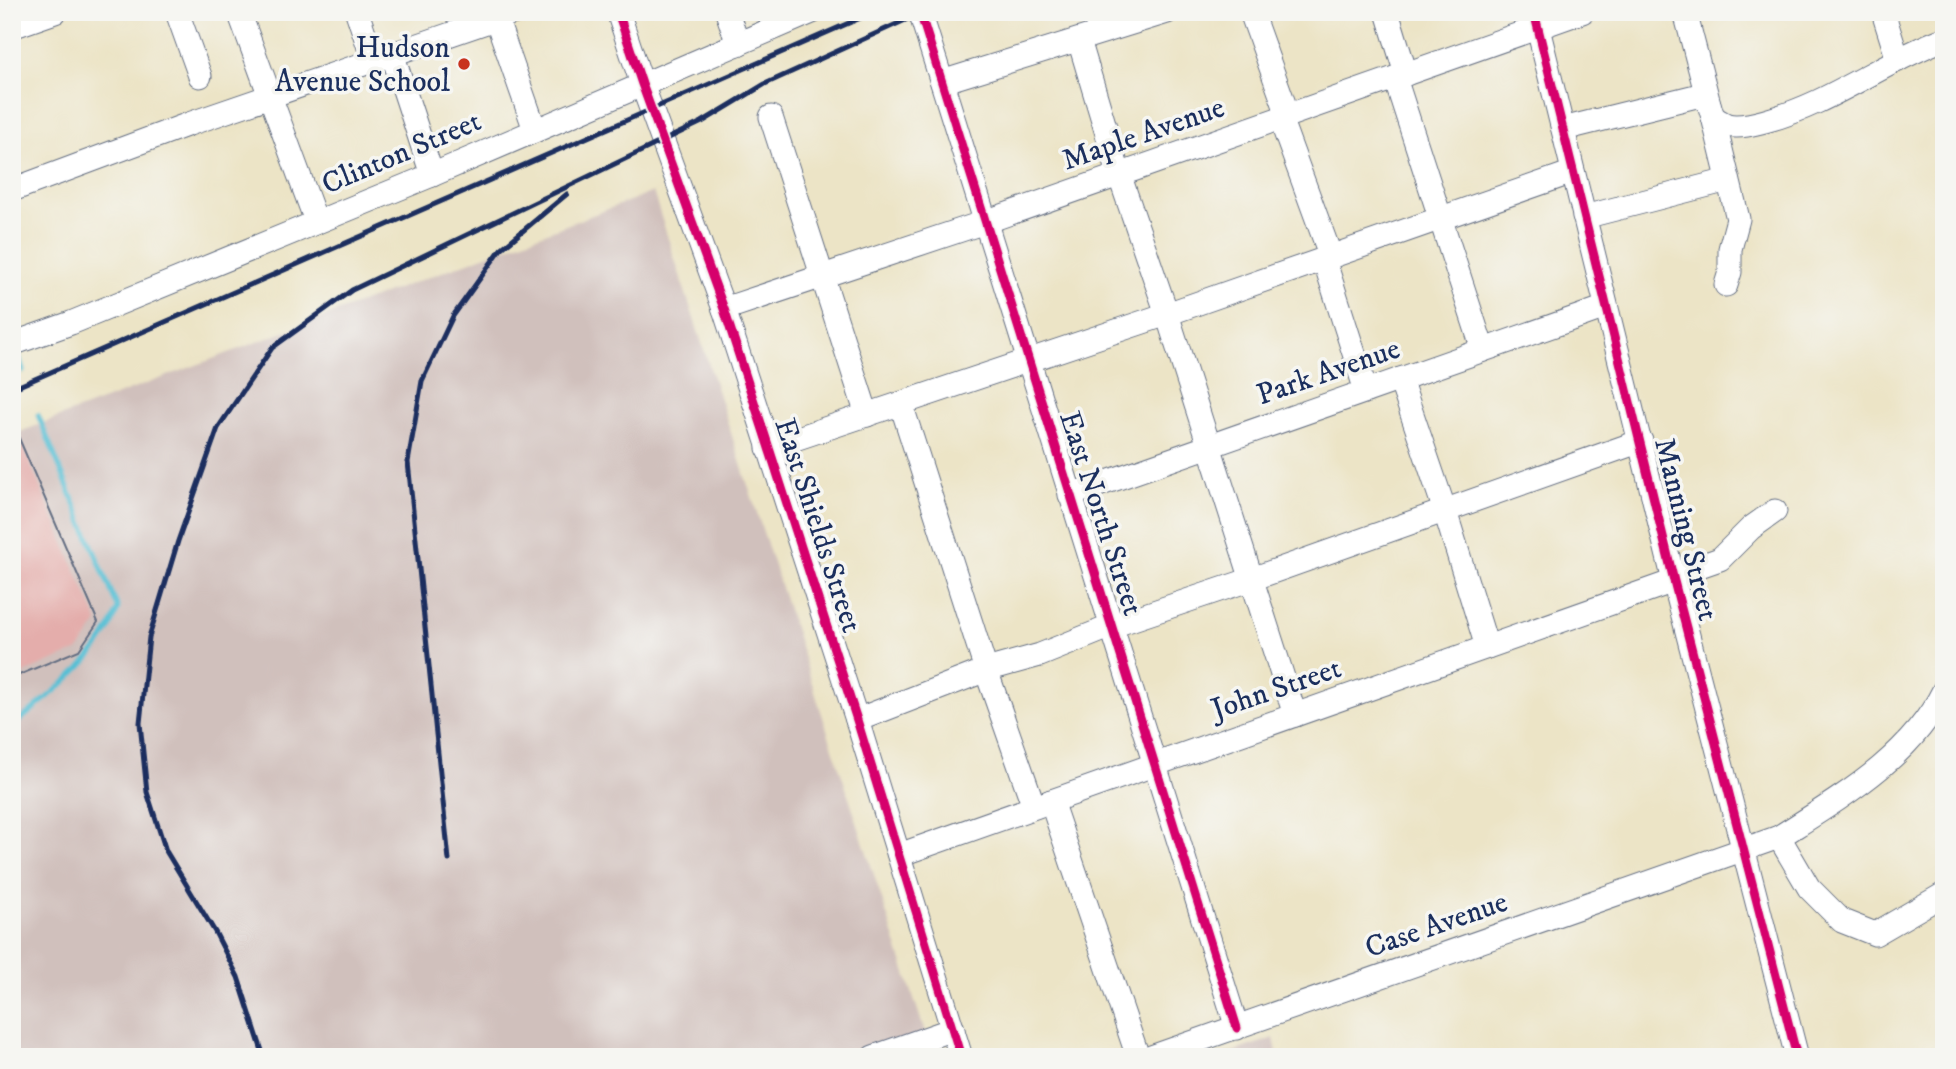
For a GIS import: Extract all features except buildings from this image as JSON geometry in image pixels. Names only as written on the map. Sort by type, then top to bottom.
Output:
[{"type":"street","points":[[12,27],[55,12]]},
{"type":"street","points":[[177,12],[200,76]]},
{"type":"street","points":[[239,12],[316,221]]},
{"type":"street","points":[[356,12],[383,58],[432,175]]},
{"type":"street","name":"East Shields Street","points":[[618,12],[724,309],[857,720],[961,1057]]},
{"type":"street","points":[[727,12],[738,44]]},
{"type":"street","name":"Clinton Street","points":[[12,344],[71,323],[432,175],[812,12]]},
{"type":"street","name":"East North Street","points":[[920,12],[1237,1028]]},
{"type":"street","points":[[942,82],[1167,12]]},
{"type":"street","points":[[1251,12],[1366,391]]},
{"type":"street","points":[[1387,12],[1400,76],[1483,350]]},
{"type":"street","name":"Maple Avenue","points":[[724,309],[985,222],[1400,76],[1536,20],[1582,12]]},
{"type":"street","points":[[1685,12],[1738,219],[1730,249],[1730,272],[1726,285]]},
{"type":"street","points":[[1883,12],[1898,60]]},
{"type":"street","points":[[12,190],[177,129],[383,58],[490,17],[535,130]]},
{"type":"street","name":"Manning Street","points":[[1536,20],[1674,581],[1797,1057]]},
{"type":"street","points":[[1563,129],[1700,95],[1711,111],[1728,125],[1751,124],[1794,114],[1844,90],[1919,48],[1944,39]]},
{"type":"street","points":[[1079,40],[1119,174],[1167,314],[1294,715]]},
{"type":"street","points":[[771,117],[867,415]]},
{"type":"street","points":[[768,447],[1167,314],[1573,172]]},
{"type":"street","points":[[1584,217],[1728,180]]},
{"type":"street","name":"Park Avenue","points":[[1070,495],[1606,307]]},
{"type":"street","points":[[1400,379],[1445,511],[1487,648]]},
{"type":"street","points":[[901,404],[985,670],[1043,804],[1138,1057]]},
{"type":"street","points":[[857,720],[985,670],[1040,654],[1112,626],[1641,442]]},
{"type":"street","name":"John Street","points":[[899,855],[1674,581],[1698,567],[1720,559],[1751,528],[1775,511]]},
{"type":"street","name":"Case Avenue","points":[[1151,1057],[1779,837],[1840,799],[1902,749],[1934,711],[1944,690]]},
{"type":"street","points":[[1779,837],[1809,888],[1842,920],[1875,934],[1944,894]]},
{"type":"street","points":[[873,1057],[953,1029]]},
{"type":"shaded area","points":[[653,192],[933,1057],[12,1057],[12,435]]},
{"type":"shaded area","points":[[1274,1038],[1278,1057],[1218,1057]]},
{"type":"waterway","points":[[18,353],[23,371]]},
{"type":"waterway","points":[[12,727],[59,688],[88,659],[100,644],[118,608],[38,415]]},
{"type":"railway","points":[[12,389],[874,12]]},
{"type":"railway","points":[[264,1057],[238,977],[215,932],[166,851],[147,792],[140,723],[149,637],[178,541],[218,428],[272,348],[352,290],[702,122],[765,84],[923,12]]},
{"type":"railway","points":[[449,860],[408,462],[422,381],[453,316],[501,249],[567,194]]},
{"type":"cycle path","points":[[618,12],[724,309],[857,720],[961,1057]]},
{"type":"cycle path","points":[[920,12],[1237,1028]]},
{"type":"cycle path","points":[[1534,12],[1674,581],[1797,1057]]},
{"type":"place","name":"Hudson Avenue School","points":[[464,64]]}]
